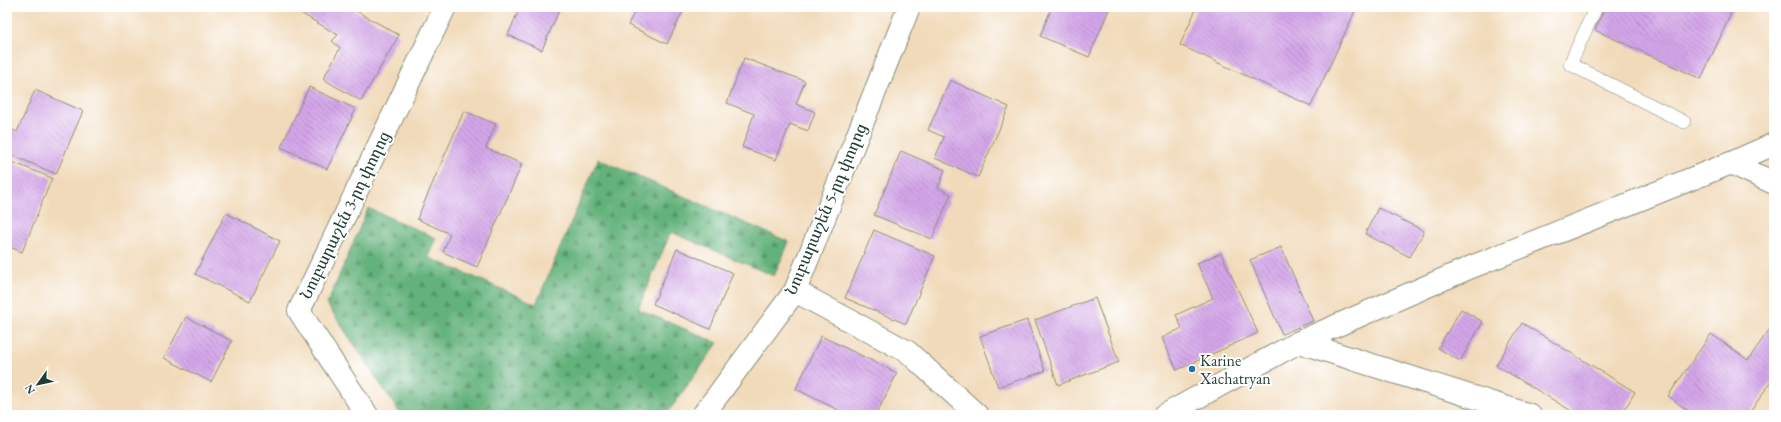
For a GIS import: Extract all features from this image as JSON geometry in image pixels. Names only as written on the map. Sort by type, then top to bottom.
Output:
[{"type":"street","name":"Նուբարաշեն 3-րդ փողոց","points":[[367,415],[299,311],[445,7]]},
{"type":"street","name":"Նուբարաշեն 5-րդ փողոց","points":[[703,415],[795,291],[909,7]]},
{"type":"street","points":[[1165,415],[1299,342],[1469,268],[1731,163],[1774,144]]},
{"type":"street","points":[[1731,163],[1774,183]]},
{"type":"street","points":[[795,291],[908,352],[977,415]]},
{"type":"street","points":[[1299,342],[1530,415]]},
{"type":"lane","points":[[1596,7],[1570,64],[1684,122]]},
{"type":"green space","points":[[598,159],[789,242],[774,276],[671,232],[638,309],[718,343],[666,415],[401,415],[327,304],[368,208],[436,238],[428,257],[536,304]]},
{"type":"building","points":[[303,7],[349,7],[399,35],[361,101],[323,79],[340,48],[332,41],[338,35],[299,12]]},
{"type":"building","points":[[520,7],[560,8],[542,50],[508,35]]},
{"type":"building","points":[[637,7],[685,7],[667,44],[628,25]]},
{"type":"building","points":[[1052,7],[1110,7],[1089,57],[1040,36]]},
{"type":"building","points":[[1197,7],[1357,7],[1311,106],[1180,45]]},
{"type":"building","points":[[1605,7],[1734,7],[1701,79],[1595,30]]},
{"type":"building","points":[[744,58],[805,81],[796,104],[815,112],[808,131],[790,124],[776,160],[742,147],[754,114],[727,103]]},
{"type":"building","points":[[950,80],[1009,107],[978,177],[935,158],[944,137],[928,130]]},
{"type":"building","points":[[309,87],[356,109],[327,169],[281,147]]},
{"type":"building","points":[[35,90],[83,111],[56,174],[7,153],[7,127],[17,132]]},
{"type":"building","points":[[464,111],[496,124],[486,148],[522,164],[477,267],[443,252],[450,234],[417,219]]},
{"type":"building","points":[[901,151],[945,170],[938,188],[951,194],[932,239],[874,215]]},
{"type":"building","points":[[7,160],[52,178],[22,252],[7,246]]},
{"type":"building","points":[[1378,208],[1424,231],[1410,257],[1365,234]]},
{"type":"building","points":[[226,213],[280,241],[250,301],[195,274]]},
{"type":"building","points":[[874,230],[935,256],[906,324],[845,298]]},
{"type":"building","points":[[1281,247],[1313,321],[1282,334],[1250,260]]},
{"type":"building","points":[[677,249],[733,273],[710,329],[653,304]]},
{"type":"building","points":[[1221,253],[1258,333],[1177,370],[1162,338],[1182,328],[1176,315],[1213,298],[1197,263]]},
{"type":"building","points":[[1095,298],[1119,362],[1058,385],[1035,320]]},
{"type":"building","points":[[1461,309],[1483,322],[1460,361],[1438,348]]},
{"type":"building","points":[[186,317],[232,341],[211,382],[164,358]]},
{"type":"building","points":[[1027,320],[1045,371],[998,387],[980,336]]},
{"type":"building","points":[[1522,323],[1635,392],[1621,415],[1578,415],[1496,365]]},
{"type":"building","points":[[1774,323],[1774,382],[1772,380],[1748,415],[1694,415],[1668,396],[1711,334],[1748,360]]},
{"type":"building","points":[[821,336],[897,373],[876,415],[848,415],[796,389]]},
{"type":"place","name":"Karine Xachatryan","points":[[1192,369]]}]
